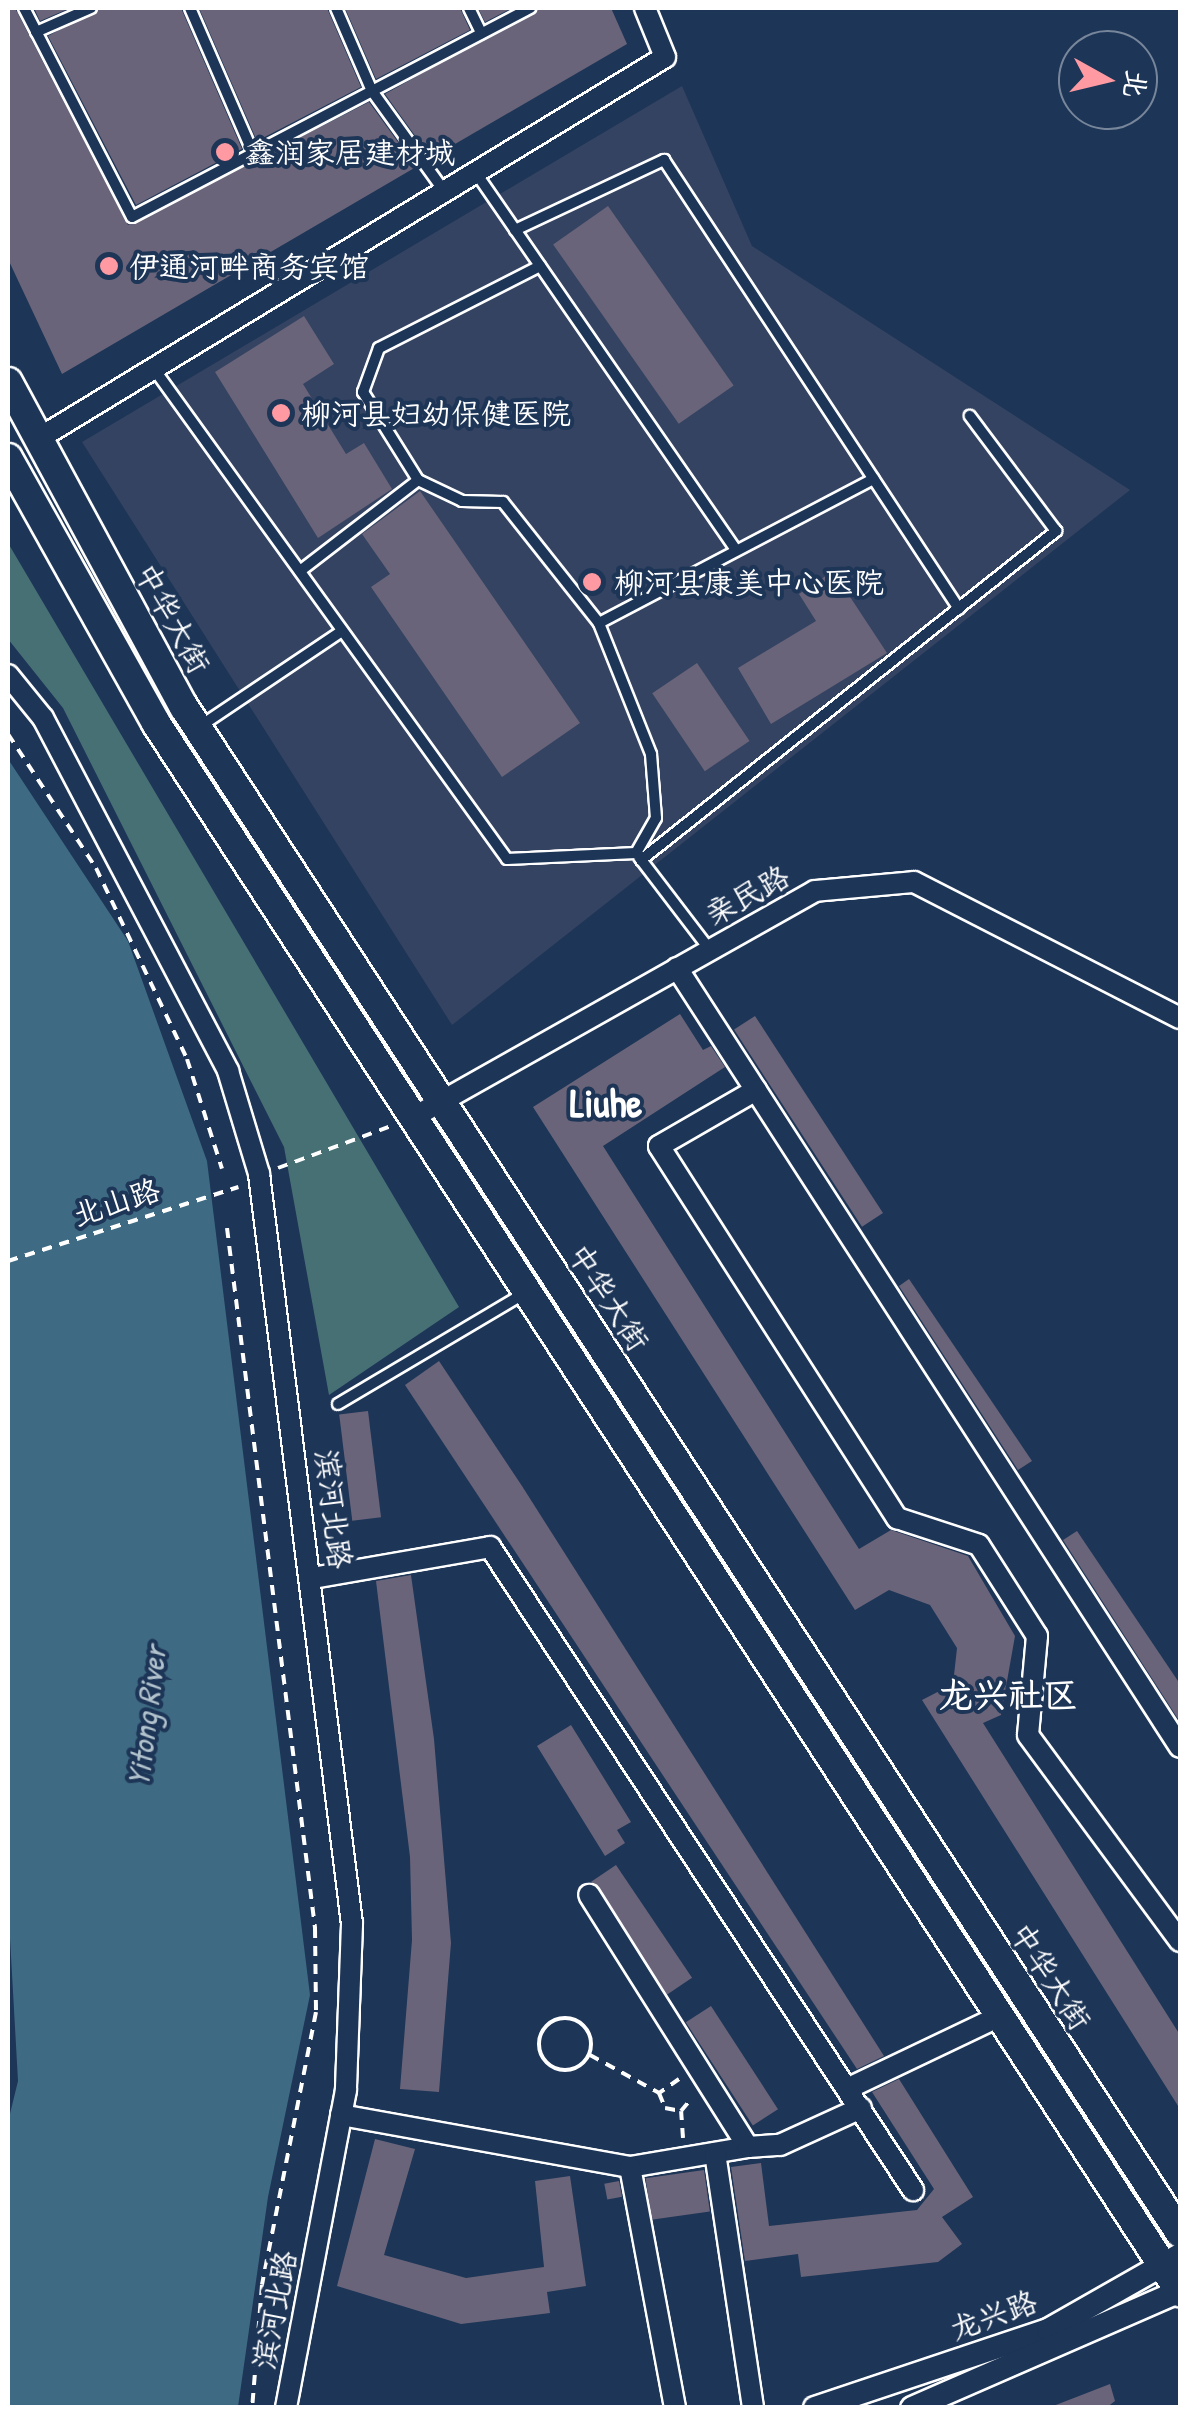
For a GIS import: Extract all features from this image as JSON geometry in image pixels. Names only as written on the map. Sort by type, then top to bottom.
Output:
[{"type":"main road","name":"中华大街","points":[[8,382],[198,728],[1180,2233]]},
{"type":"main road","points":[[8,458],[156,723],[1000,2016],[1172,2260],[1180,2291]]},
{"type":"street","points":[[38,438],[665,56],[645,8]]},
{"type":"street","name":"滨河北路","points":[[8,675],[42,718],[228,1070],[260,1174],[313,1578],[352,1924],[341,2115],[286,2408]]},
{"type":"street","name":"亲民路","points":[[414,1117],[815,891],[914,882],[1180,1018]]},
{"type":"street","points":[[677,968],[1180,1747]]},
{"type":"street","points":[[756,1090],[660,1146],[897,1518],[979,1545],[1037,1636],[1028,1734],[1180,1941]]},
{"type":"street","points":[[313,1578],[490,1547],[913,2190]]},
{"type":"street","points":[[589,1895],[748,2147]]},
{"type":"street","points":[[849,2088],[1000,2016]]},
{"type":"street","points":[[341,2115],[630,2167],[748,2147],[780,2146],[861,2108]]},
{"type":"street","points":[[715,2153],[753,2408]]},
{"type":"street","points":[[630,2167],[675,2408]]},
{"type":"street","name":"龙兴路","points":[[816,2408],[1048,2330],[1172,2260]]},
{"type":"street","name":"龙兴路","points":[[912,2408],[1180,2291]]},
{"type":"lane","points":[[24,8],[132,217],[530,8]]},
{"type":"lane","points":[[36,32],[91,8]]},
{"type":"lane","points":[[190,8],[253,153]]},
{"type":"lane","points":[[336,8],[372,90],[444,191]]},
{"type":"lane","points":[[470,8],[481,33]]},
{"type":"lane","points":[[515,230],[664,160],[958,609]]},
{"type":"lane","points":[[476,172],[736,550]]},
{"type":"lane","points":[[540,266],[379,348],[363,392],[418,480],[462,501],[502,502],[598,623],[651,754],[656,818],[638,856]]},
{"type":"lane","points":[[154,368],[507,859],[638,856],[1056,531],[970,416]]},
{"type":"lane","points":[[598,623],[874,479]]},
{"type":"lane","points":[[300,571],[418,480]]},
{"type":"lane","points":[[198,728],[342,631]]},
{"type":"lane","points":[[638,856],[710,950]]},
{"type":"lane","points":[[338,1404],[528,1292]]},
{"type":"path","points":[[8,734],[96,868],[187,1059],[222,1169]]},
{"type":"path","name":"北山路","points":[[8,1261],[238,1187],[260,1174],[414,1117]]},
{"type":"path","points":[[227,1228],[315,1928],[316,2012],[262,2285],[252,2408]]},
{"type":"path","points":[[554,2020],[579,2021],[592,2042],[590,2055],[563,2072],[544,2061],[539,2040],[554,2020]]},
{"type":"path","points":[[590,2055],[659,2094],[665,2108],[681,2112]]},
{"type":"path","points":[[659,2094],[670,2080],[687,2083]]},
{"type":"path","points":[[685,2158],[681,2112],[692,2090]]},
{"type":"shaded area","name":"柳河县康美中心医院","points":[[682,86],[752,246],[1130,490],[452,1025],[82,442]]},
{"type":"green space","points":[[8,543],[459,1307],[329,1395],[284,1147],[63,708],[8,639]]},
{"type":"water","name":"Yitong River","points":[[8,759],[128,941],[207,1161],[310,1995],[268,2197],[238,2407],[8,2407],[8,2122],[18,2081],[8,1903]]},
{"type":"building","points":[[8,8],[15,8],[128,225],[369,102],[416,167],[62,374],[8,259]]},
{"type":"building","points":[[34,8],[70,8],[40,21]]},
{"type":"building","points":[[100,8],[181,8],[242,149],[136,205],[48,36]]},
{"type":"building","points":[[199,8],[327,8],[361,87],[257,141]]},
{"type":"building","points":[[345,8],[460,8],[470,30],[376,79]]},
{"type":"building","points":[[478,8],[512,8],[485,22]]},
{"type":"building","points":[[539,8],[611,8],[627,44],[431,158],[385,94]]},
{"type":"building","points":[[608,206],[734,385],[679,424],[553,244]]},
{"type":"building","name":"柳河县妇幼保健医院","points":[[304,316],[334,364],[303,384],[346,454],[364,443],[392,489],[318,538],[215,372]]},
{"type":"building","points":[[420,491],[580,723],[502,777],[371,587],[390,574],[362,534]]},
{"type":"building","points":[[833,571],[887,653],[771,724],[738,668],[816,621],[799,594]]},
{"type":"building","points":[[697,663],[750,741],[705,771],[652,693]]},
{"type":"building","points":[[680,1014],[703,1050],[711,1046],[725,1067],[603,1146],[859,1549],[891,1530],[968,1556],[1015,1636],[1001,1715],[983,1723],[1180,2035],[1180,2109],[922,1700],[953,1684],[957,1648],[930,1605],[889,1590],[855,1610],[533,1107]]},
{"type":"building","points":[[755,1016],[883,1213],[862,1227],[734,1030]]},
{"type":"building","points":[[909,1279],[1032,1461],[1018,1470],[899,1286]]},
{"type":"building","points":[[439,1361],[884,2056],[857,2069],[405,1385]]},
{"type":"building","points":[[368,1411],[381,1517],[352,1521],[339,1415]]},
{"type":"building","points":[[1077,1531],[1180,1684],[1180,1722],[1063,1540]]},
{"type":"building","points":[[411,1575],[434,1739],[451,1943],[439,2092],[400,2089],[412,1940],[410,1857],[376,1581]]},
{"type":"building","points":[[571,1725],[631,1822],[617,1830],[625,1843],[605,1856],[537,1746]]},
{"type":"building","points":[[616,1865],[692,1978],[667,1995],[591,1882]]},
{"type":"building","points":[[711,2006],[778,2109],[753,2125],[686,2022]]},
{"type":"building","points":[[899,2079],[973,2197],[942,2217],[962,2244],[938,2262],[801,2277],[798,2254],[745,2261],[731,2167],[761,2163],[769,2226],[917,2210],[934,2189],[872,2092]]},
{"type":"building","points":[[375,2139],[415,2149],[384,2255],[466,2278],[544,2267],[535,2181],[570,2176],[586,2286],[547,2292],[550,2313],[461,2324],[337,2286]]},
{"type":"building","points":[[704,2170],[710,2212],[651,2220],[646,2178]]},
{"type":"building","points":[[619,2181],[622,2197],[607,2200],[604,2184]]},
{"type":"building","points":[[1110,2384],[1115,2401],[1106,2408],[1048,2408]]},
{"type":"place","name":"鑫润家居建材城","points":[[225,152]]},
{"type":"place","name":"伊通河畔商务宾馆","points":[[109,266]]},
{"type":"place","name":"柳河县妇幼保健医院","points":[[281,413]]},
{"type":"place","name":"柳河县康美中心医院","points":[[592,582]]},
{"type":"district","name":"Liuhe","points":[[606,1102]]},
{"type":"district","name":"龙兴社区","points":[[1008,1695]]}]
